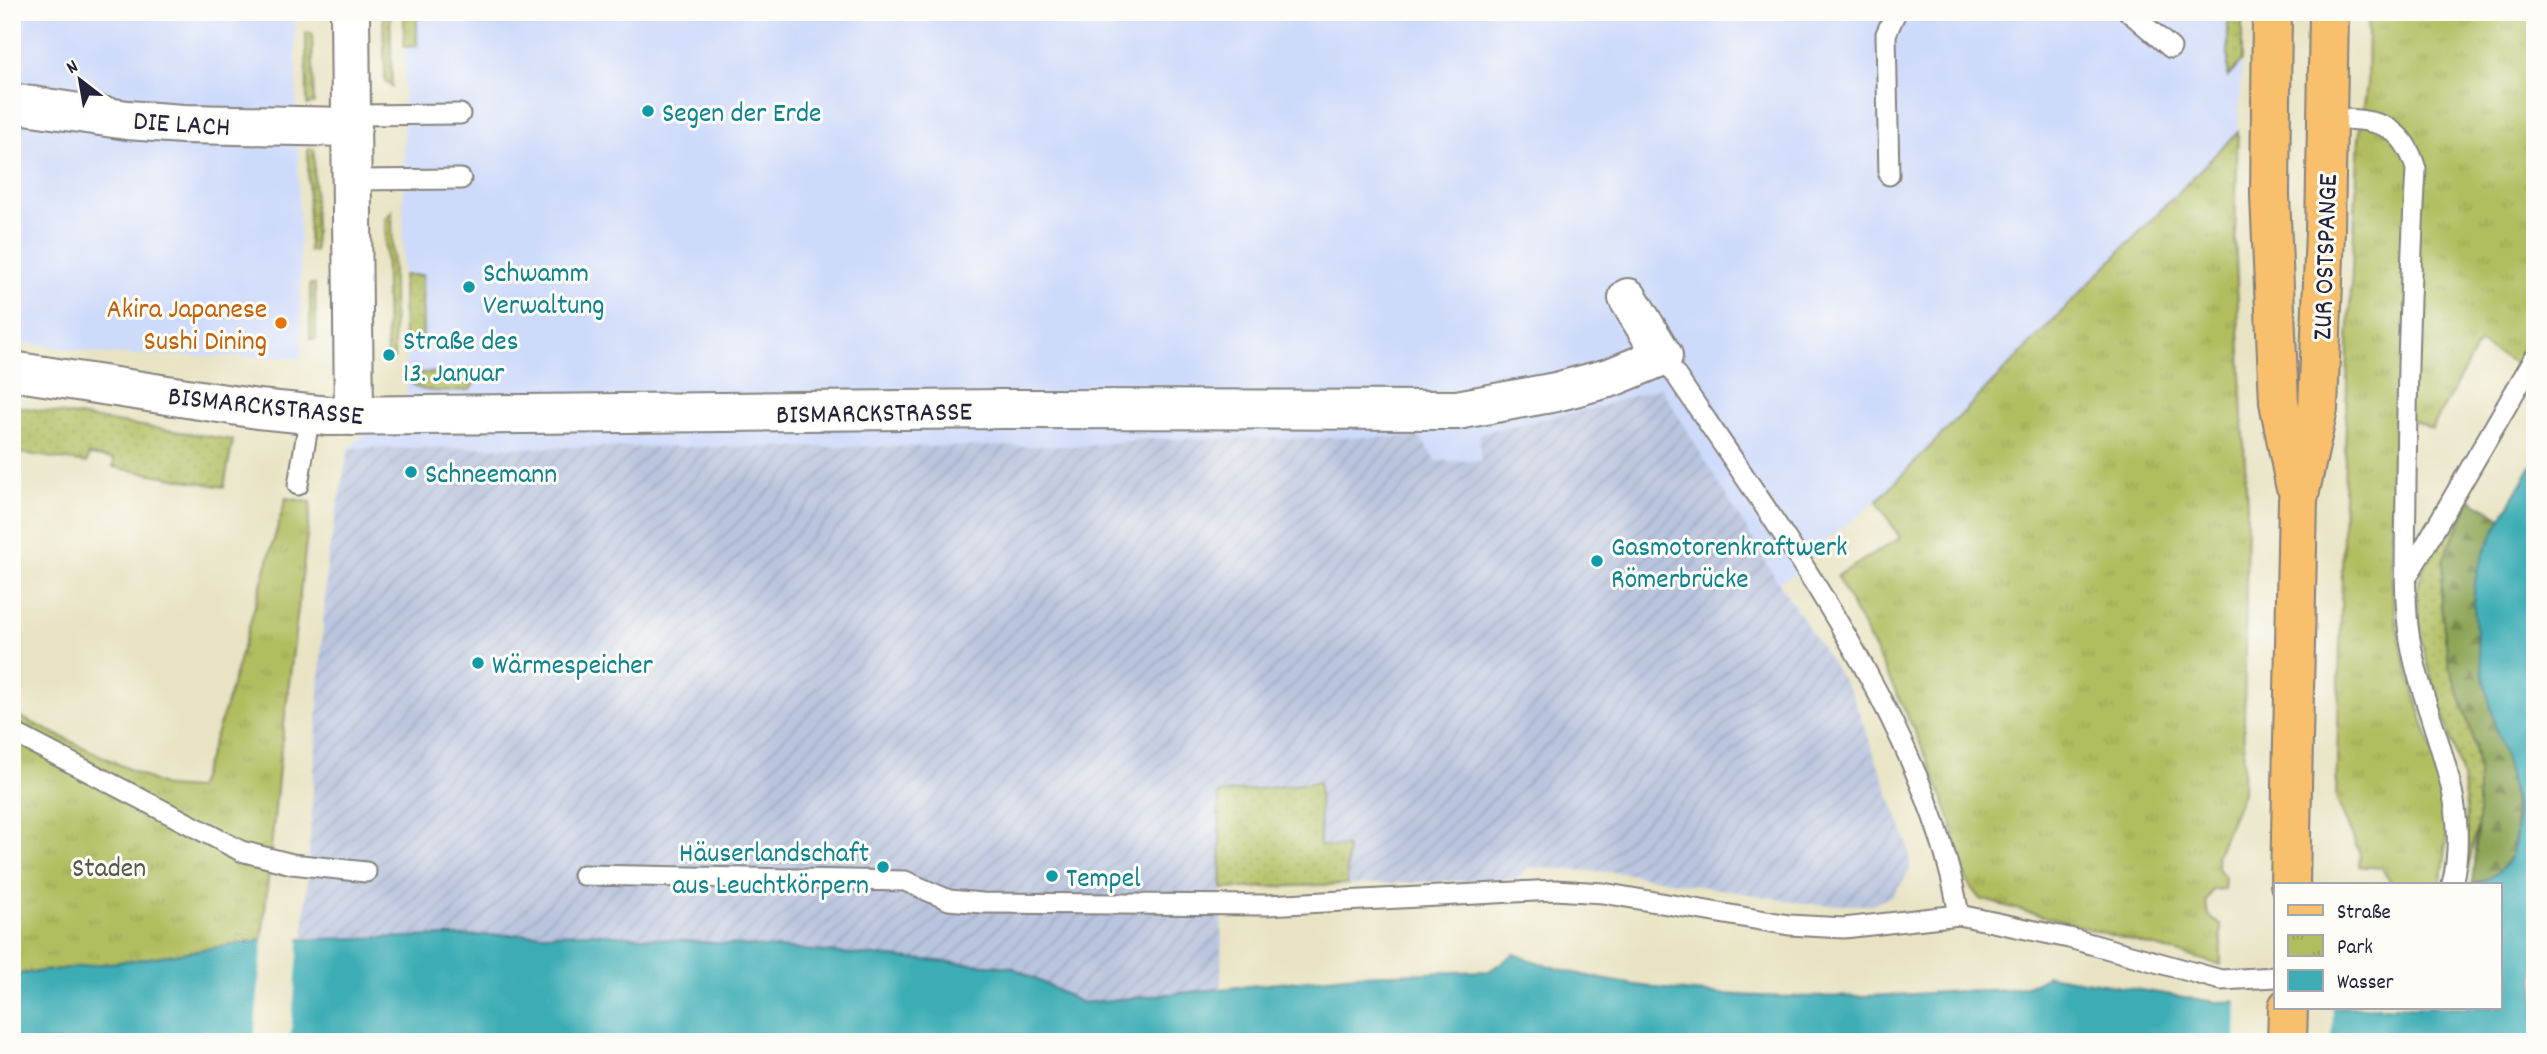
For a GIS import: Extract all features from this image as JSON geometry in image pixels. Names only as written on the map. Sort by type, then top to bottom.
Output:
[{"type":"main road","name":"ZUR OSTSPANGE","points":[[2272,12],[2270,195],[2279,402],[2298,500]]},
{"type":"main road","name":"ZUR OSTSPANGE","points":[[2290,883],[2298,500],[2318,409],[2329,12]]},
{"type":"main road","points":[[2287,1042],[2288,1009]]},
{"type":"street","points":[[350,12],[354,416]]},
{"type":"street","name":"DIE LACH","points":[[12,103],[183,124],[352,121]]},
{"type":"street","points":[[1628,298],[1663,356]]},
{"type":"street","name":"BISMARCKSTRASSE","points":[[12,371],[310,415],[1003,408],[1457,410],[1556,392],[1612,377],[1663,356]]},
{"type":"lane","points":[[1889,176],[1886,34],[1896,12]]},
{"type":"lane","points":[[2129,12],[2171,48]]},
{"type":"lane","points":[[352,121],[460,114]]},
{"type":"lane","points":[[2328,118],[2353,119],[2392,128],[2407,142],[2416,169],[2407,388],[2408,626],[2424,692],[2450,772],[2457,814],[2458,847],[2452,883]]},
{"type":"lane","points":[[352,180],[461,180]]},
{"type":"lane","points":[[1663,356],[1803,569],[1887,712],[1935,822],[1953,879],[1959,915]]},
{"type":"lane","points":[[2407,578],[2535,357]]},
{"type":"lane","points":[[298,485],[310,415]]},
{"type":"lane","points":[[12,732],[241,851],[292,864],[366,872]]},
{"type":"lane","points":[[583,875],[905,881],[950,900],[982,903],[1267,905],[1555,890],[1603,893],[1688,910],[1789,925],[1844,928],[1959,915],[2069,938],[2221,980],[2274,977]]},
{"type":"shaded area","points":[[12,12],[295,12],[302,358],[108,354],[12,341]]},
{"type":"shaded area","points":[[404,12],[2241,12],[2242,61],[2238,131],[1877,501],[1821,544],[1803,569],[1779,582],[1852,694],[1909,848],[1910,870],[1893,895],[1872,905],[1808,904],[1623,873],[1529,867],[1516,879],[1222,889],[1221,989],[304,937],[327,562],[349,448],[407,398],[403,275]]},
{"type":"shaded area","points":[[1661,387],[1778,582],[1852,694],[1909,848],[1910,870],[1893,895],[1872,905],[1808,904],[1623,873],[1529,867],[1516,879],[1222,889],[1221,989],[1082,1003],[1012,967],[662,937],[591,933],[304,937],[327,562],[349,448],[1085,446],[1147,439],[1420,437],[1436,461],[1480,461],[1480,433],[1599,407]]},
{"type":"green space","points":[[383,12],[390,12],[392,87],[385,81]]},
{"type":"green space","points":[[404,12],[417,12],[417,46],[404,47]]},
{"type":"green space","points":[[2228,12],[2242,12],[2242,61],[2228,77]]},
{"type":"green space","points":[[2368,12],[2535,12],[2535,333],[2516,364],[2479,343],[2432,429],[2396,413],[2391,522],[2394,605],[2405,662],[2441,788],[2446,820],[2446,852],[2440,883],[2391,883],[2381,868],[2359,866],[2360,854],[2336,798],[2348,344],[2359,138],[2367,85]]},
{"type":"green space","points":[[306,33],[312,33],[314,103],[307,105]]},
{"type":"green space","points":[[2238,131],[2235,236],[2247,509],[2243,793],[2216,856],[2218,868],[2225,877],[2224,889],[2212,890],[2206,902],[2208,915],[2221,926],[2221,965],[1980,899],[1972,890],[1963,870],[1949,815],[1925,755],[1837,576],[1900,538],[1877,501]]},
{"type":"green space","points":[[308,149],[314,149],[315,251],[309,251]]},
{"type":"green space","points":[[392,211],[394,359],[387,359],[385,219]]},
{"type":"green space","points":[[403,275],[422,275],[423,348],[404,349]]},
{"type":"green space","points":[[310,284],[315,284],[316,339],[310,339]]},
{"type":"green space","points":[[481,372],[470,390],[442,391],[416,387],[409,373]]},
{"type":"green space","points":[[12,406],[233,440],[224,487],[113,467],[114,459],[89,455],[87,463],[12,452]]},
{"type":"green space","name":"Staden","points":[[286,498],[311,502],[280,758],[262,940],[143,959],[12,975],[12,713],[166,787],[197,789],[226,706]]},
{"type":"green space","points":[[2471,499],[2443,560],[2441,606],[2449,665],[2471,731],[2478,768],[2478,822],[2467,871],[2467,820],[2463,782],[2425,654],[2417,607],[2418,587],[2426,564]]},
{"type":"green space","points":[[2471,499],[2503,519],[2485,552],[2476,638],[2512,788],[2516,831],[2511,855],[2497,875],[2477,883],[2472,883],[2478,822],[2478,768],[2471,731],[2449,665],[2441,606],[2443,560]]},
{"type":"green space","points":[[1319,782],[1320,846],[1347,847],[1347,884],[1222,889],[1218,794]]},
{"type":"water","points":[[2535,461],[2535,1042],[12,1042],[12,975],[143,959],[262,940],[591,933],[1012,967],[1082,1003],[1357,975],[1489,971],[1514,954],[1564,970],[1618,982],[1734,995],[1851,996],[2006,989],[2029,985],[2047,975],[2215,1002],[2274,1000],[2274,1009],[2502,1009],[2502,883],[2477,883],[2496,873],[2508,861],[2517,824],[2512,789],[2480,658],[2474,592],[2481,562],[2508,507]]},
{"type":"pier","points":[[300,934],[290,1042],[254,1042],[263,936]]},
{"type":"pier","points":[[2274,996],[2274,1009],[2333,1009],[2332,1042],[2236,1042],[2237,998]]},
{"type":"place","name":"Segen der Erde","points":[[648,111]]},
{"type":"place","name":"Schwamm Verwaltung","points":[[469,287]]},
{"type":"place","name":"Akira Japanese Sushi Dining","points":[[281,323]]},
{"type":"place","name":"Straße des 13. Januar","points":[[389,355]]},
{"type":"place","name":"Schneemann","points":[[411,472]]},
{"type":"place","name":"Gasmotorenkraftwerk Römerbrücke","points":[[1597,561]]},
{"type":"place","name":"Wärmespeicher","points":[[478,663]]},
{"type":"place","name":"Häuserlandschaft aus Leuchtkörpern","points":[[883,867]]},
{"type":"place","name":"Tempel","points":[[1052,876]]}]
